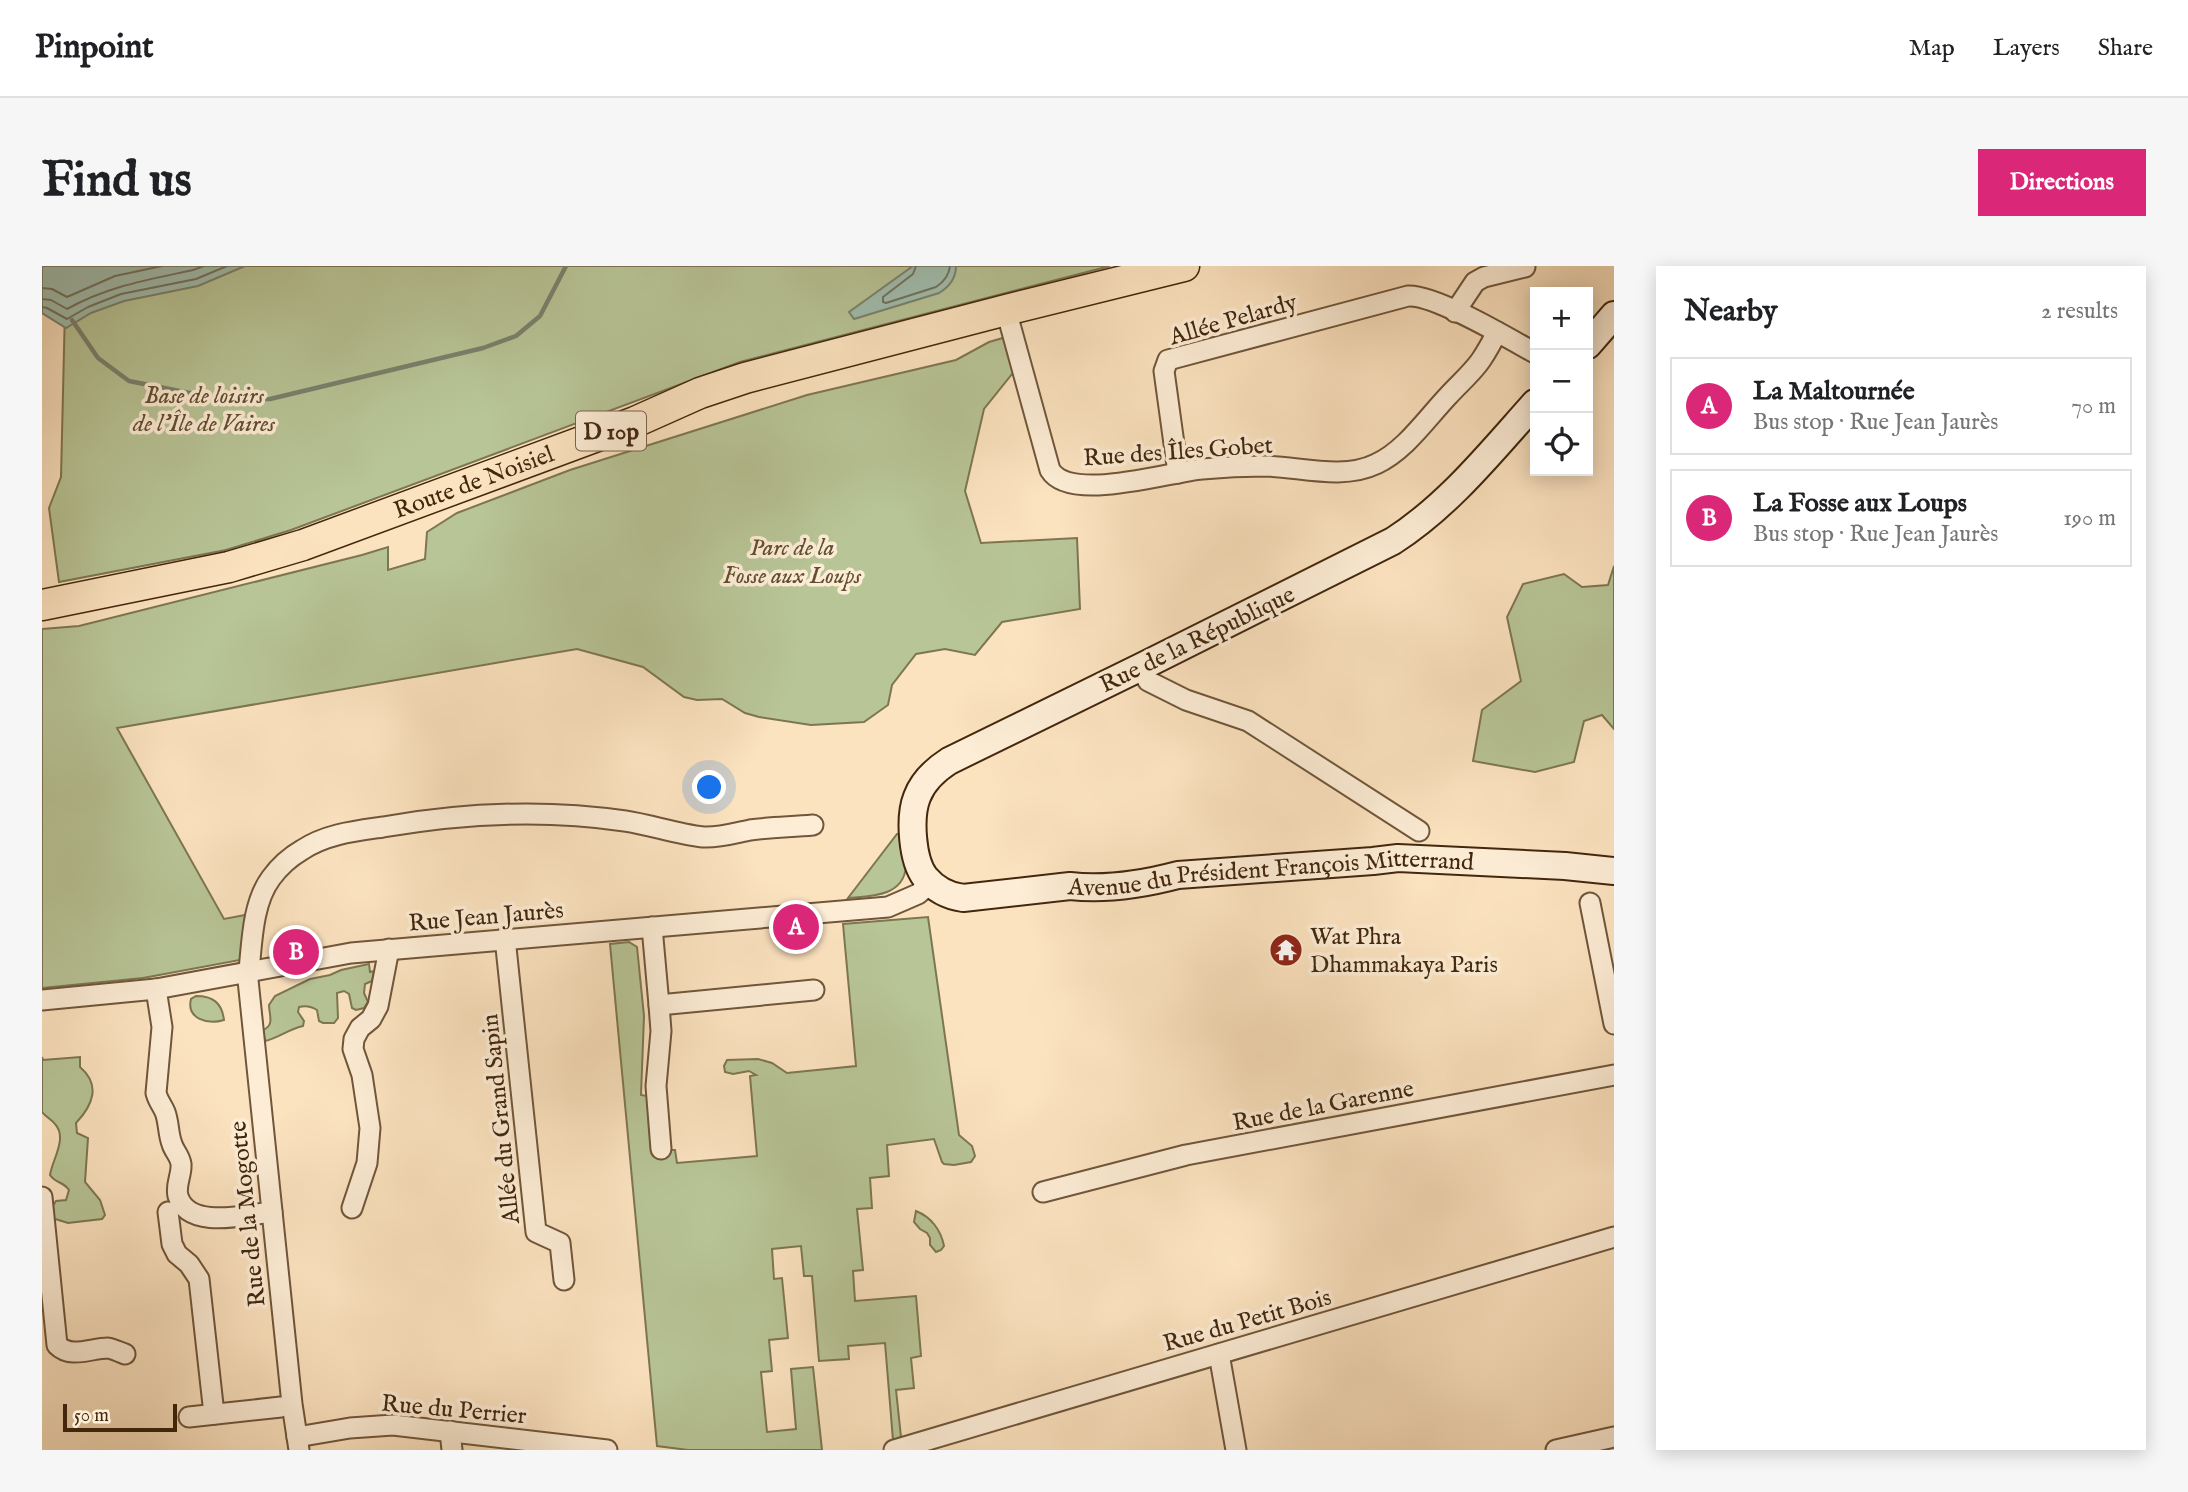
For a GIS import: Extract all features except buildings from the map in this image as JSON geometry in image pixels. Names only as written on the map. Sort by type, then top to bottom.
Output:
[{"type":"main road","name":"Route de Noisiel","points":[[42,605],[202,573],[292,549],[635,422],[700,393],[734,382],[1184,266]]},
{"type":"street","points":[[1525,267],[1484,277],[1475,282],[1455,312],[1530,350]]},
{"type":"street","name":"Allée Pelardy","points":[[1178,473],[1164,371],[1168,360],[1408,296],[1417,295],[1455,312]]},
{"type":"street","name":"Rue des Îles Gobet","points":[[1006,310],[1050,470],[1055,477],[1066,483],[1114,485],[1202,469],[1266,466],[1343,472],[1361,470],[1391,455],[1406,441],[1480,361],[1497,332]]},
{"type":"street","points":[[1593,339],[1614,315]]},
{"type":"street","name":"Rue de la République","points":[[931,883],[923,875],[919,865],[912,820],[917,797],[928,778],[949,761],[1368,554],[1414,528],[1452,494],[1530,408]]},
{"type":"street","points":[[1141,667],[1148,681],[1186,700],[1248,721],[1419,831]]},
{"type":"street","name":"Rue de la Mogotte","points":[[298,1443],[249,1001],[249,972],[256,918],[262,895],[282,864],[302,849],[340,834],[439,818],[529,813],[565,814],[625,821],[704,837],[813,825]]},
{"type":"street","name":"Avenue du Président François Mitterrand","points":[[931,883],[953,897],[979,897],[1070,886],[1112,886],[1178,875],[1398,858],[1614,871]]},
{"type":"street","name":"Rue Jean Jaurès","points":[[42,1000],[156,989],[351,953],[888,906],[918,894],[931,883]]},
{"type":"street","points":[[1590,903],[1614,1024]]},
{"type":"street","points":[[652,927],[660,1005],[656,1086],[661,1149]]},
{"type":"street","name":"Allée du Grand Sapin","points":[[505,938],[536,1232],[560,1243],[564,1280]]},
{"type":"street","points":[[352,1208],[368,1163],[370,1128],[362,1075],[353,1048],[354,1039],[378,1006],[390,949]]},
{"type":"street","points":[[156,989],[162,1027],[156,1093],[165,1112],[172,1144],[181,1166],[177,1188],[182,1205],[195,1215],[207,1218],[272,1212]]},
{"type":"street","points":[[660,1005],[814,990]]},
{"type":"street","name":"Rue de la Garenne","points":[[1043,1192],[1186,1155],[1614,1075]]},
{"type":"street","points":[[42,1197],[57,1345],[62,1350],[71,1352],[111,1348],[125,1354]]},
{"type":"street","points":[[168,1212],[172,1244],[177,1254],[189,1264],[199,1279],[214,1414]]},
{"type":"street","name":"Rue du Petit Bois","points":[[894,1450],[1614,1237]]},
{"type":"street","points":[[1219,1354],[1236,1450]]},
{"type":"street","points":[[190,1417],[281,1407]]},
{"type":"street","name":"Rue du Perrier","points":[[298,1443],[378,1425],[451,1441],[607,1450]]},
{"type":"street","points":[[1556,1450],[1614,1437]]},
{"type":"green space","name":"Base de loisirs de l'Île de Vaires","points":[[88,266],[1110,266],[740,362],[291,530],[226,550],[59,582],[49,508],[61,477],[65,308]]},
{"type":"green space","name":"Parc de la Fosse aux Loups","points":[[1006,337],[1016,369],[984,409],[965,491],[981,543],[1077,538],[1080,609],[1002,622],[975,655],[945,649],[916,654],[892,685],[888,705],[864,722],[811,725],[759,717],[745,713],[722,699],[697,700],[684,697],[643,667],[577,649],[117,728],[224,919],[245,915],[240,960],[143,978],[42,988],[42,629],[79,626],[388,547],[388,570],[425,559],[427,532],[457,513],[570,470],[807,395],[956,360],[989,342]]},
{"type":"green space","points":[[1614,566],[1614,729],[1602,715],[1584,721],[1574,762],[1535,772],[1473,761],[1482,710],[1521,681],[1507,617],[1523,584],[1564,574],[1582,587],[1608,585]]},
{"type":"green space","points":[[897,834],[901,834],[906,863],[904,877],[899,884],[884,893],[848,898]]},
{"type":"green space","points":[[928,917],[959,1135],[972,1146],[975,1156],[971,1162],[944,1164],[934,1139],[887,1145],[889,1176],[870,1178],[872,1208],[857,1209],[863,1270],[853,1271],[855,1301],[916,1296],[921,1356],[911,1358],[914,1388],[896,1390],[901,1437],[893,1440],[885,1343],[848,1346],[849,1359],[819,1361],[812,1276],[804,1276],[801,1246],[772,1249],[774,1279],[782,1278],[788,1338],[769,1340],[772,1371],[761,1372],[767,1432],[796,1429],[791,1369],[813,1367],[822,1450],[688,1450],[657,1446],[610,944],[629,942],[637,947],[644,1016],[641,1095],[647,1096],[651,1150],[675,1150],[677,1163],[757,1156],[750,1076],[756,1075],[749,1071],[733,1074],[725,1072],[727,1060],[758,1059],[772,1063],[787,1073],[856,1066],[843,924]]},
{"type":"green space","points":[[369,964],[370,972],[374,971],[372,981],[365,984],[364,993],[368,1002],[364,1008],[352,1008],[349,994],[344,991],[337,993],[338,1018],[334,1023],[319,1021],[317,1010],[313,1008],[299,1007],[303,1026],[265,1041],[263,1030],[270,1023],[269,1005],[275,996],[310,979]]},
{"type":"green space","points":[[196,996],[207,997],[216,1002],[224,1020],[211,1022],[195,1016],[190,1006],[191,999]]},
{"type":"green space","points":[[42,1057],[43,1060],[80,1057],[80,1067],[91,1081],[90,1102],[76,1123],[77,1133],[88,1138],[85,1182],[100,1200],[105,1215],[102,1219],[68,1223],[52,1218],[52,1207],[56,1201],[66,1200],[69,1190],[50,1175],[60,1136],[55,1124],[42,1112]]},
{"type":"green space","points":[[916,1211],[931,1220],[938,1229],[944,1246],[941,1250],[936,1252],[930,1245],[927,1233],[914,1222]]},
{"type":"water","points":[[42,266],[245,266],[198,286],[124,301],[91,313],[66,328],[42,313]]},
{"type":"water","points":[[913,266],[956,266],[951,282],[939,293],[854,319],[849,312]]},
{"type":"waterway","points":[[72,320],[98,358],[129,381],[225,400],[270,399],[483,348],[516,336],[540,316],[566,266]]},
{"type":"place","name":"La Maltournée","points":[[796,927]]},
{"type":"place","name":"Wat Phra Dhammakaya Paris","points":[[1286,950]]},
{"type":"place","name":"La Fosse aux Loups","points":[[296,952]]}]
